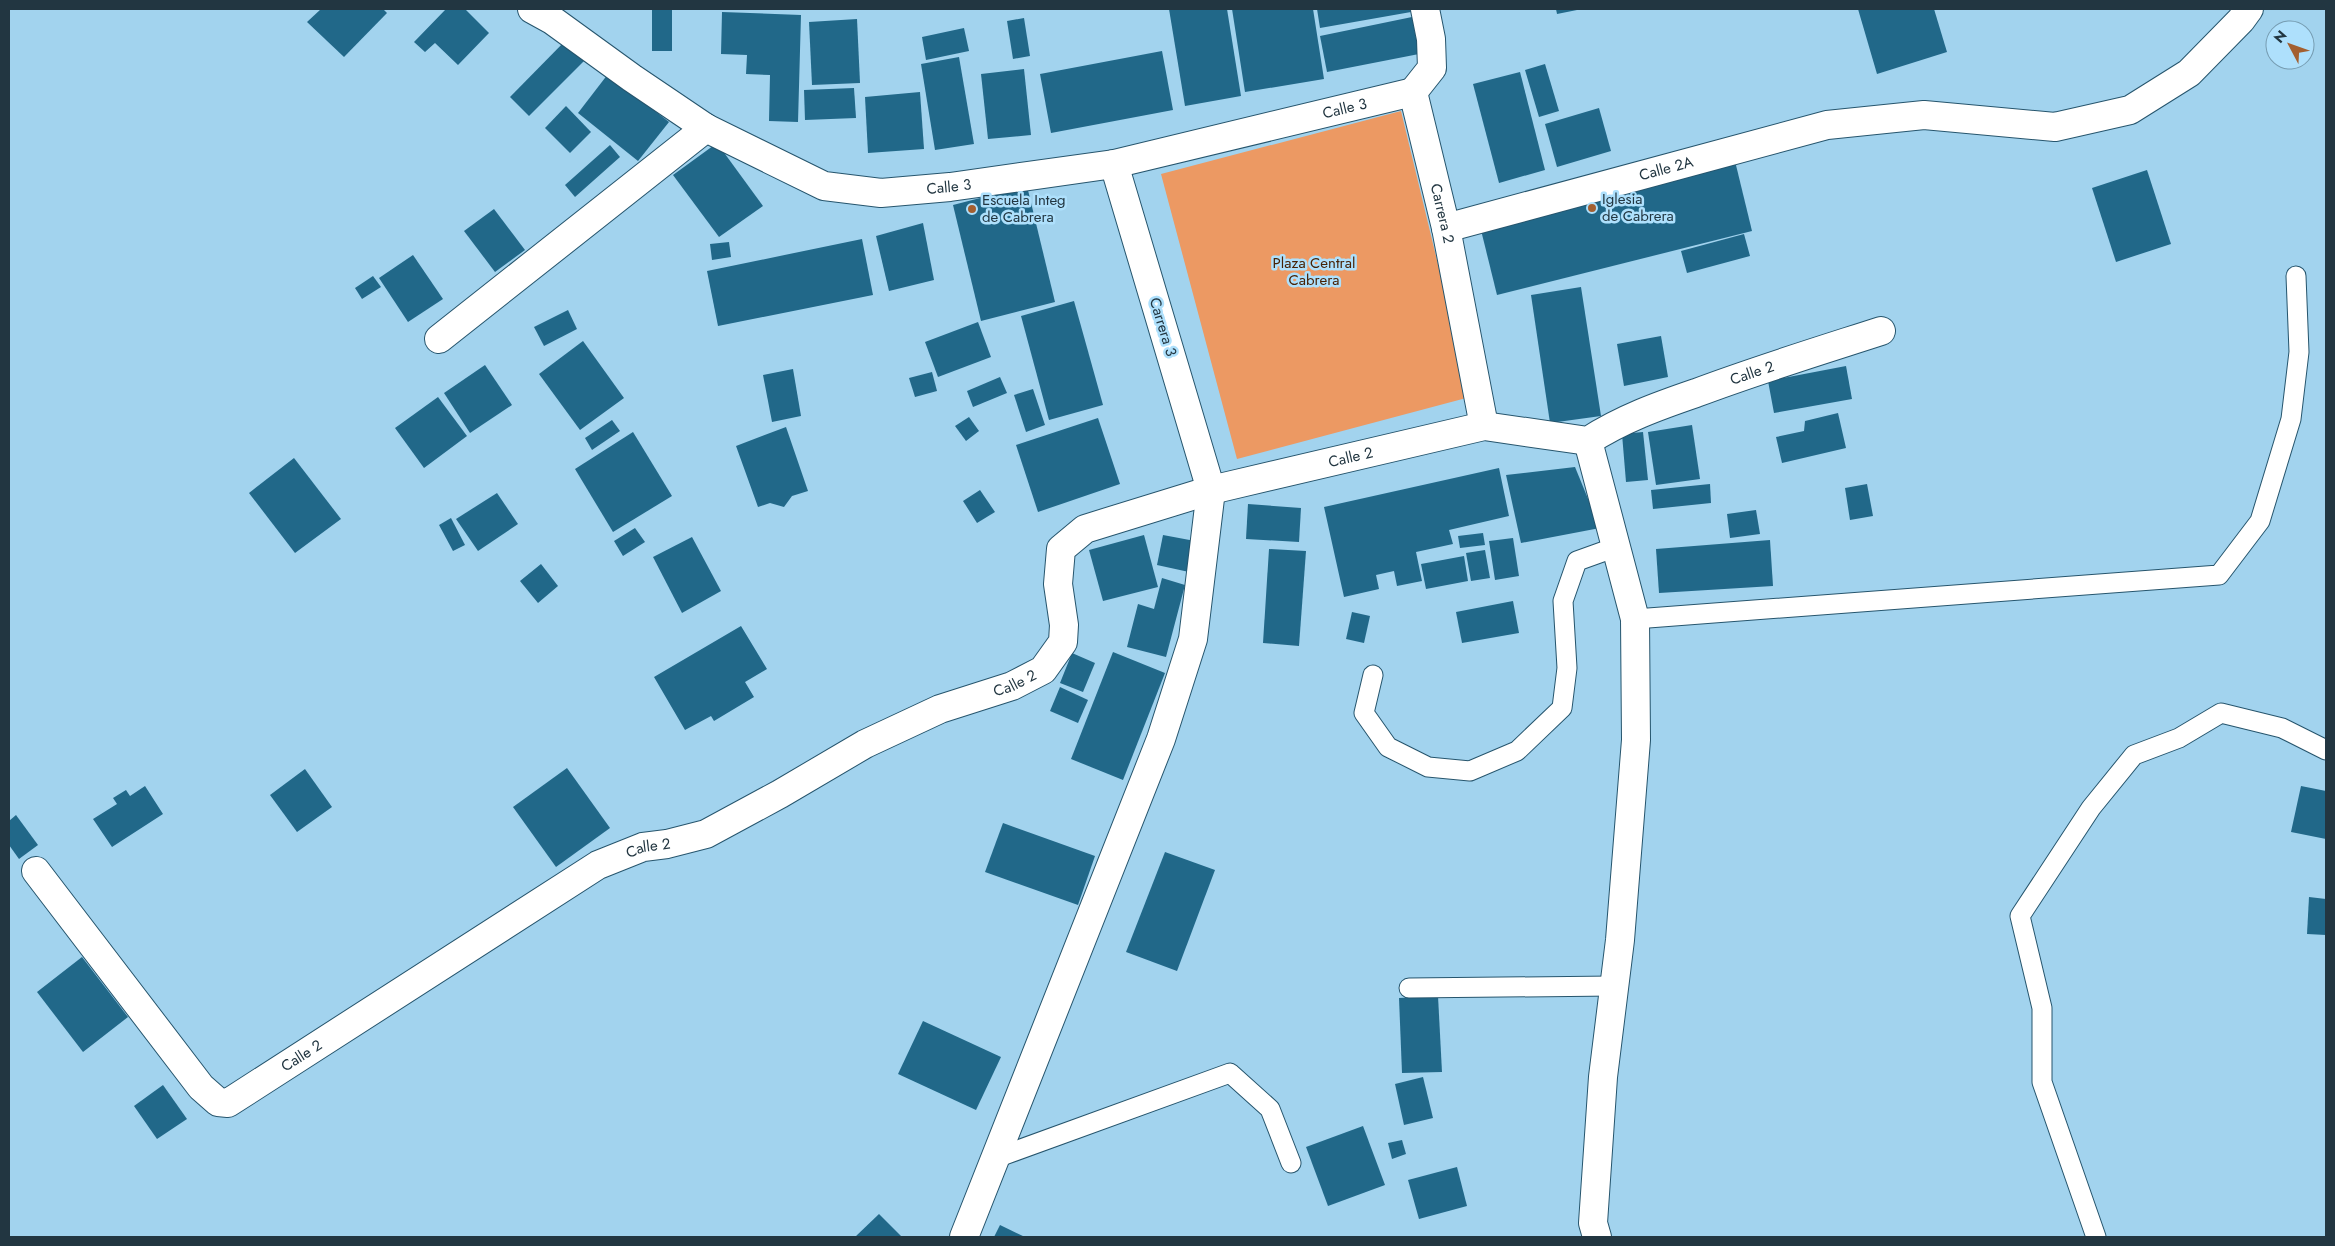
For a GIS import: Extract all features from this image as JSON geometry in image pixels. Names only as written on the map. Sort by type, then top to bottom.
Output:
[{"type":"street","points":[[1413,92],[1432,68],[1431,39],[1425,9]]},
{"type":"street","name":"Calle 2A","points":[[1446,228],[1827,125],[1924,114],[2055,127],[2130,110],[2189,73],[2241,20],[2249,9]]},
{"type":"street","name":"Calle 3","points":[[542,14],[706,128],[824,186],[881,193],[950,187],[1114,164],[1413,92]]},
{"type":"street","name":"Carrera 2","points":[[1413,92],[1446,228],[1484,426]]},
{"type":"street","points":[[439,339],[706,128]]},
{"type":"street","name":"Carrera 3","points":[[1114,164],[1211,490]]},
{"type":"street","name":"Calle 2","points":[[36,871],[201,1087],[218,1102],[228,1103],[598,866],[643,847],[667,844],[706,834],[780,794],[865,744],[940,709],[1012,686],[1043,670],[1063,642],[1064,625],[1058,584],[1062,549],[1084,529],[1211,490],[1484,426],[1588,440],[1613,425],[1650,409],[1721,383],[1881,331]]},
{"type":"street","points":[[1588,440],[1635,619],[1636,740],[1620,940],[1603,1078],[1593,1223],[1596,1237]]},
{"type":"street","points":[[964,1237],[1161,739],[1193,639],[1211,490]]},
{"type":"lane","points":[[1635,619],[2219,575],[2260,521],[2291,419],[2299,352],[2296,276]]},
{"type":"lane","points":[[1373,675],[1364,713],[1388,747],[1428,767],[1470,771],[1517,751],[1562,708],[1567,668],[1563,601],[1577,561],[1616,547]]},
{"type":"lane","points":[[2096,1237],[2042,1082],[2042,1008],[2020,916],[2091,808],[2134,755],[2179,738],[2221,713],[2282,728],[2326,750]]},
{"type":"lane","points":[[1409,988],[1614,986]]},
{"type":"lane","points":[[996,1158],[1230,1073],[1270,1109],[1291,1163]]},
{"type":"green space","name":"Plaza Central Cabrera","points":[[1401,111],[1470,397],[1237,459],[1161,174]]},
{"type":"building","points":[[321,9],[383,9],[387,13],[344,57],[307,22]]},
{"type":"building","points":[[446,9],[465,9],[489,33],[458,65],[435,43],[425,52],[414,42]]},
{"type":"building","points":[[652,9],[672,9],[672,51],[652,51]]},
{"type":"building","points":[[1169,9],[1227,9],[1241,96],[1185,106]]},
{"type":"building","points":[[1232,9],[1313,9],[1324,79],[1245,92]]},
{"type":"building","points":[[1317,9],[1410,9],[1411,12],[1320,28]]},
{"type":"building","points":[[1556,9],[1577,9],[1577,10],[1557,14]]},
{"type":"building","points":[[1858,9],[1934,9],[1947,52],[1877,74]]},
{"type":"building","points":[[722,12],[801,15],[798,122],[769,121],[770,75],[746,74],[747,55],[721,54]]},
{"type":"building","points":[[1412,17],[1419,54],[1327,72],[1320,36]]},
{"type":"building","points":[[1024,18],[1030,56],[1013,59],[1007,21]]},
{"type":"building","points":[[857,19],[860,83],[812,85],[809,22]]},
{"type":"building","points":[[964,28],[969,51],[926,60],[922,37]]},
{"type":"building","points":[[569,37],[588,57],[529,116],[510,97]]},
{"type":"building","points":[[1162,51],[1173,110],[1051,133],[1040,74]]},
{"type":"building","points":[[959,57],[974,144],[935,150],[921,64]]},
{"type":"building","points":[[1545,64],[1559,111],[1539,117],[1525,70]]},
{"type":"building","points":[[1024,69],[1031,135],[988,139],[981,74]]},
{"type":"building","points":[[1520,72],[1545,170],[1499,183],[1473,84]]},
{"type":"building","points":[[608,74],[669,122],[638,161],[578,113]]},
{"type":"building","points":[[854,88],[856,118],[805,120],[804,90]]},
{"type":"building","points":[[920,92],[924,149],[868,153],[865,97]]},
{"type":"building","points":[[566,106],[591,132],[570,153],[545,128]]},
{"type":"building","points":[[1599,108],[1611,151],[1557,167],[1545,124]]},
{"type":"building","points":[[717,143],[763,206],[719,237],[673,175]]},
{"type":"building","points":[[610,145],[620,157],[575,197],[565,185]]},
{"type":"building","points":[[1735,161],[1752,231],[1497,295],[1480,226]]},
{"type":"building","points":[[2147,170],[2171,244],[2116,262],[2092,188]]},
{"type":"building","points":[[1027,186],[1055,302],[981,321],[953,205]]},
{"type":"building","points":[[494,209],[525,250],[495,272],[464,231]]},
{"type":"building","points":[[923,223],[934,280],[889,291],[876,236]]},
{"type":"building","points":[[1744,234],[1750,256],[1687,273],[1681,251]]},
{"type":"building","points":[[862,239],[873,295],[718,326],[707,271]]},
{"type":"building","points":[[729,242],[731,257],[712,260],[710,244]]},
{"type":"building","points":[[413,255],[443,299],[408,322],[379,278]]},
{"type":"building","points":[[373,276],[381,287],[362,299],[355,288]]},
{"type":"building","points":[[1581,287],[1601,416],[1550,423],[1531,295]]},
{"type":"building","points":[[1074,301],[1103,405],[1049,420],[1021,316]]},
{"type":"building","points":[[568,310],[577,329],[544,346],[534,327]]},
{"type":"building","points":[[978,322],[991,357],[938,377],[925,342]]},
{"type":"building","points":[[1661,336],[1668,377],[1624,386],[1617,344]]},
{"type":"building","points":[[583,341],[624,398],[580,430],[539,374]]},
{"type":"building","points":[[485,365],[512,405],[470,433],[444,393]]},
{"type":"building","points":[[1846,366],[1852,399],[1774,413],[1768,381]]},
{"type":"building","points":[[793,369],[801,416],[772,422],[763,375]]},
{"type":"building","points":[[932,372],[937,391],[915,397],[909,378]]},
{"type":"building","points":[[1000,377],[1007,393],[973,407],[967,391]]},
{"type":"building","points":[[1033,389],[1045,425],[1026,432],[1014,395]]},
{"type":"building","points":[[438,397],[467,436],[424,468],[395,428]]},
{"type":"building","points":[[1838,413],[1846,448],[1782,463],[1776,437],[1804,431],[1805,421]]},
{"type":"building","points":[[969,417],[979,431],[966,441],[955,426]]},
{"type":"building","points":[[1098,418],[1120,484],[1038,512],[1016,445]]},
{"type":"building","points":[[612,420],[620,431],[592,450],[585,438]]},
{"type":"building","points":[[1692,425],[1700,479],[1656,485],[1648,432]]},
{"type":"building","points":[[786,427],[808,491],[792,496],[784,507],[770,503],[758,507],[736,446]]},
{"type":"building","points":[[633,432],[672,496],[613,532],[575,469]]},
{"type":"building","points":[[1643,432],[1648,480],[1626,482],[1622,434]]},
{"type":"building","points":[[294,458],[341,519],[295,553],[249,493]]},
{"type":"building","points":[[1575,467],[1600,528],[1521,543],[1506,475]]},
{"type":"building","points":[[1499,468],[1509,516],[1449,530],[1453,544],[1416,552],[1422,581],[1397,586],[1394,571],[1376,575],[1379,589],[1344,597],[1324,507]]},
{"type":"building","points":[[1710,484],[1711,503],[1653,509],[1651,490]]},
{"type":"building","points":[[1867,484],[1873,516],[1850,520],[1845,488]]},
{"type":"building","points":[[980,490],[995,512],[977,523],[963,501]]},
{"type":"building","points":[[497,493],[518,524],[478,551],[456,519]]},
{"type":"building","points":[[1248,504],[1301,508],[1299,542],[1246,539]]},
{"type":"building","points":[[1756,510],[1760,534],[1730,538],[1727,514]]},
{"type":"building","points":[[451,518],[465,545],[453,551],[439,525]]},
{"type":"building","points":[[635,528],[645,542],[623,556],[614,541]]},
{"type":"building","points":[[1483,533],[1485,545],[1460,548],[1458,536]]},
{"type":"building","points":[[1144,535],[1158,587],[1103,601],[1089,550]]},
{"type":"building","points":[[1163,535],[1195,541],[1189,572],[1157,565]]},
{"type":"building","points":[[692,537],[721,591],[682,613],[653,557]]},
{"type":"building","points":[[1513,538],[1519,576],[1495,580],[1489,541]]},
{"type":"building","points":[[1770,540],[1773,586],[1659,593],[1656,549]]},
{"type":"building","points":[[1269,549],[1306,551],[1299,646],[1263,643]]},
{"type":"building","points":[[1485,550],[1490,578],[1471,581],[1466,553]]},
{"type":"building","points":[[1464,556],[1468,581],[1426,589],[1421,564]]},
{"type":"building","points":[[541,564],[558,586],[538,603],[520,581]]},
{"type":"building","points":[[1162,578],[1185,585],[1166,657],[1127,647],[1138,604],[1154,609]]},
{"type":"building","points":[[1513,601],[1519,633],[1462,643],[1456,612]]},
{"type":"building","points":[[1352,612],[1370,616],[1364,643],[1346,639]]},
{"type":"building","points":[[741,626],[767,669],[745,682],[754,697],[714,721],[711,716],[685,730],[654,677]]},
{"type":"building","points":[[1113,652],[1165,673],[1123,780],[1071,759]]},
{"type":"building","points":[[1072,653],[1095,663],[1083,692],[1060,683]]},
{"type":"building","points":[[1060,687],[1088,700],[1078,723],[1050,711]]},
{"type":"building","points":[[567,768],[610,828],[556,867],[513,807]]},
{"type":"building","points":[[305,769],[332,807],[297,832],[270,795]]},
{"type":"building","points":[[145,786],[163,814],[112,847],[93,819],[117,804],[113,798],[126,790],[130,796]]},
{"type":"building","points":[[2301,786],[2326,791],[2326,839],[2291,832]]},
{"type":"building","points":[[16,815],[38,845],[19,859],[9,845],[9,821]]},
{"type":"building","points":[[1003,823],[1095,856],[1078,905],[985,872]]},
{"type":"building","points":[[1165,852],[1215,870],[1177,971],[1126,952]]},
{"type":"building","points":[[2309,897],[2326,899],[2326,935],[2307,934]]},
{"type":"building","points":[[82,957],[128,1017],[83,1052],[37,992]]},
{"type":"building","points":[[1438,996],[1442,1072],[1402,1073],[1399,998]]},
{"type":"building","points":[[923,1021],[1001,1057],[976,1110],[898,1074]]},
{"type":"building","points":[[1423,1077],[1433,1118],[1404,1125],[1395,1084]]},
{"type":"building","points":[[163,1085],[187,1119],[157,1139],[134,1106]]},
{"type":"building","points":[[1363,1126],[1385,1185],[1328,1206],[1306,1147]]},
{"type":"building","points":[[1402,1140],[1406,1154],[1392,1159],[1388,1143]]},
{"type":"building","points":[[1457,1167],[1467,1206],[1419,1219],[1408,1180]]},
{"type":"building","points":[[879,1214],[902,1237],[855,1237]]},
{"type":"building","points":[[1000,1225],[1025,1237],[994,1237]]},
{"type":"place","name":"Iglesia de Cabrera","points":[[1592,208]]},
{"type":"place","name":"Escuela Integ de Cabrera","points":[[972,209]]}]
